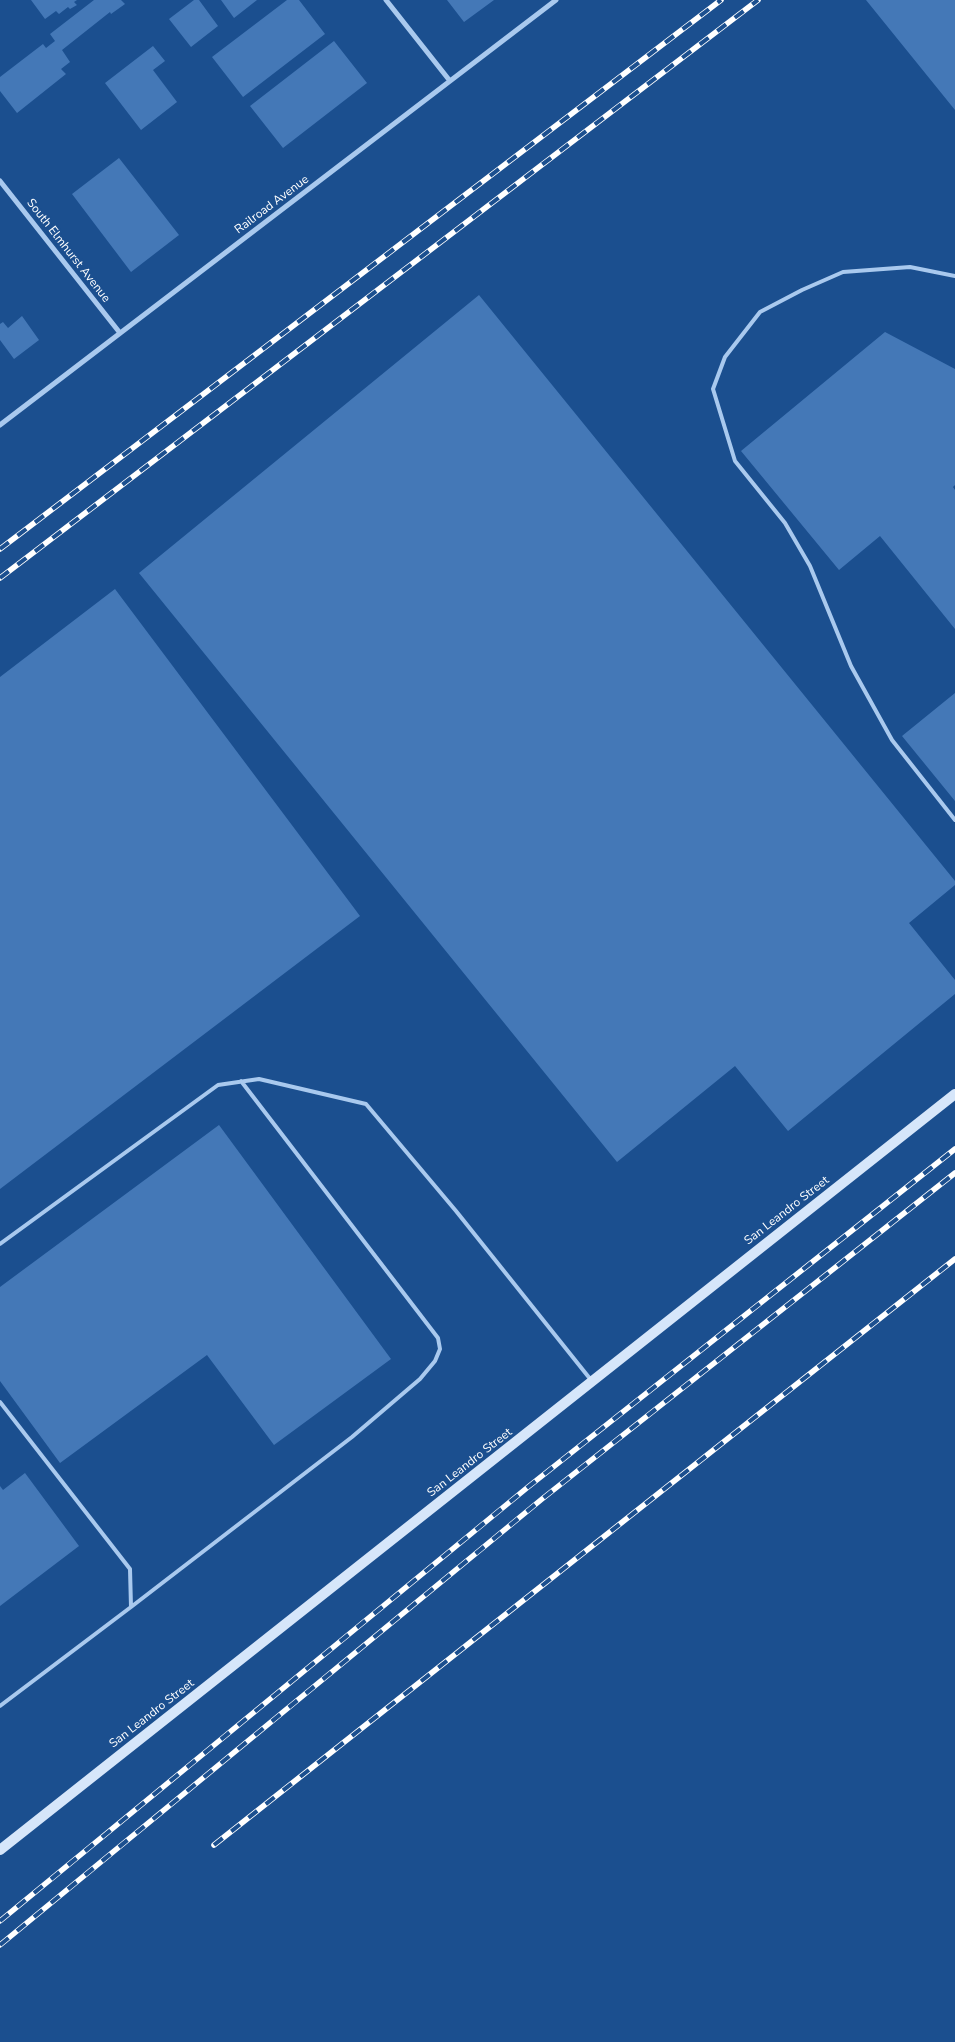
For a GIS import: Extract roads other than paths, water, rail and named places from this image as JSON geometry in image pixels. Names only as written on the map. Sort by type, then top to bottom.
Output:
[{"type":"main road","name":"San Leandro Street","points":[[0,1850],[955,1094]]},
{"type":"street","points":[[386,0],[450,81]]},
{"type":"street","name":"Railroad Avenue","points":[[0,425],[556,0]]},
{"type":"street","name":"South Elmhurst Avenue","points":[[0,181],[120,333]]},
{"type":"lane","points":[[955,276],[910,267],[843,272],[802,290],[760,312],[725,357],[712,389],[735,461],[785,523],[810,566],[851,666],[892,740],[955,820]]},
{"type":"lane","points":[[0,1244],[218,1085],[259,1079],[366,1104],[456,1211],[592,1382]]},
{"type":"lane","points":[[0,1706],[352,1437],[420,1379],[435,1361],[440,1349],[438,1338],[242,1081]]},
{"type":"lane","points":[[0,1402],[130,1569],[131,1607]]},
{"type":"railway","points":[[0,549],[721,0]]},
{"type":"railway","points":[[0,578],[758,0]]},
{"type":"railway","points":[[0,1921],[528,1487],[955,1149]]},
{"type":"railway","points":[[0,1945],[542,1499],[955,1173]]},
{"type":"railway","points":[[214,1845],[955,1259]]}]
